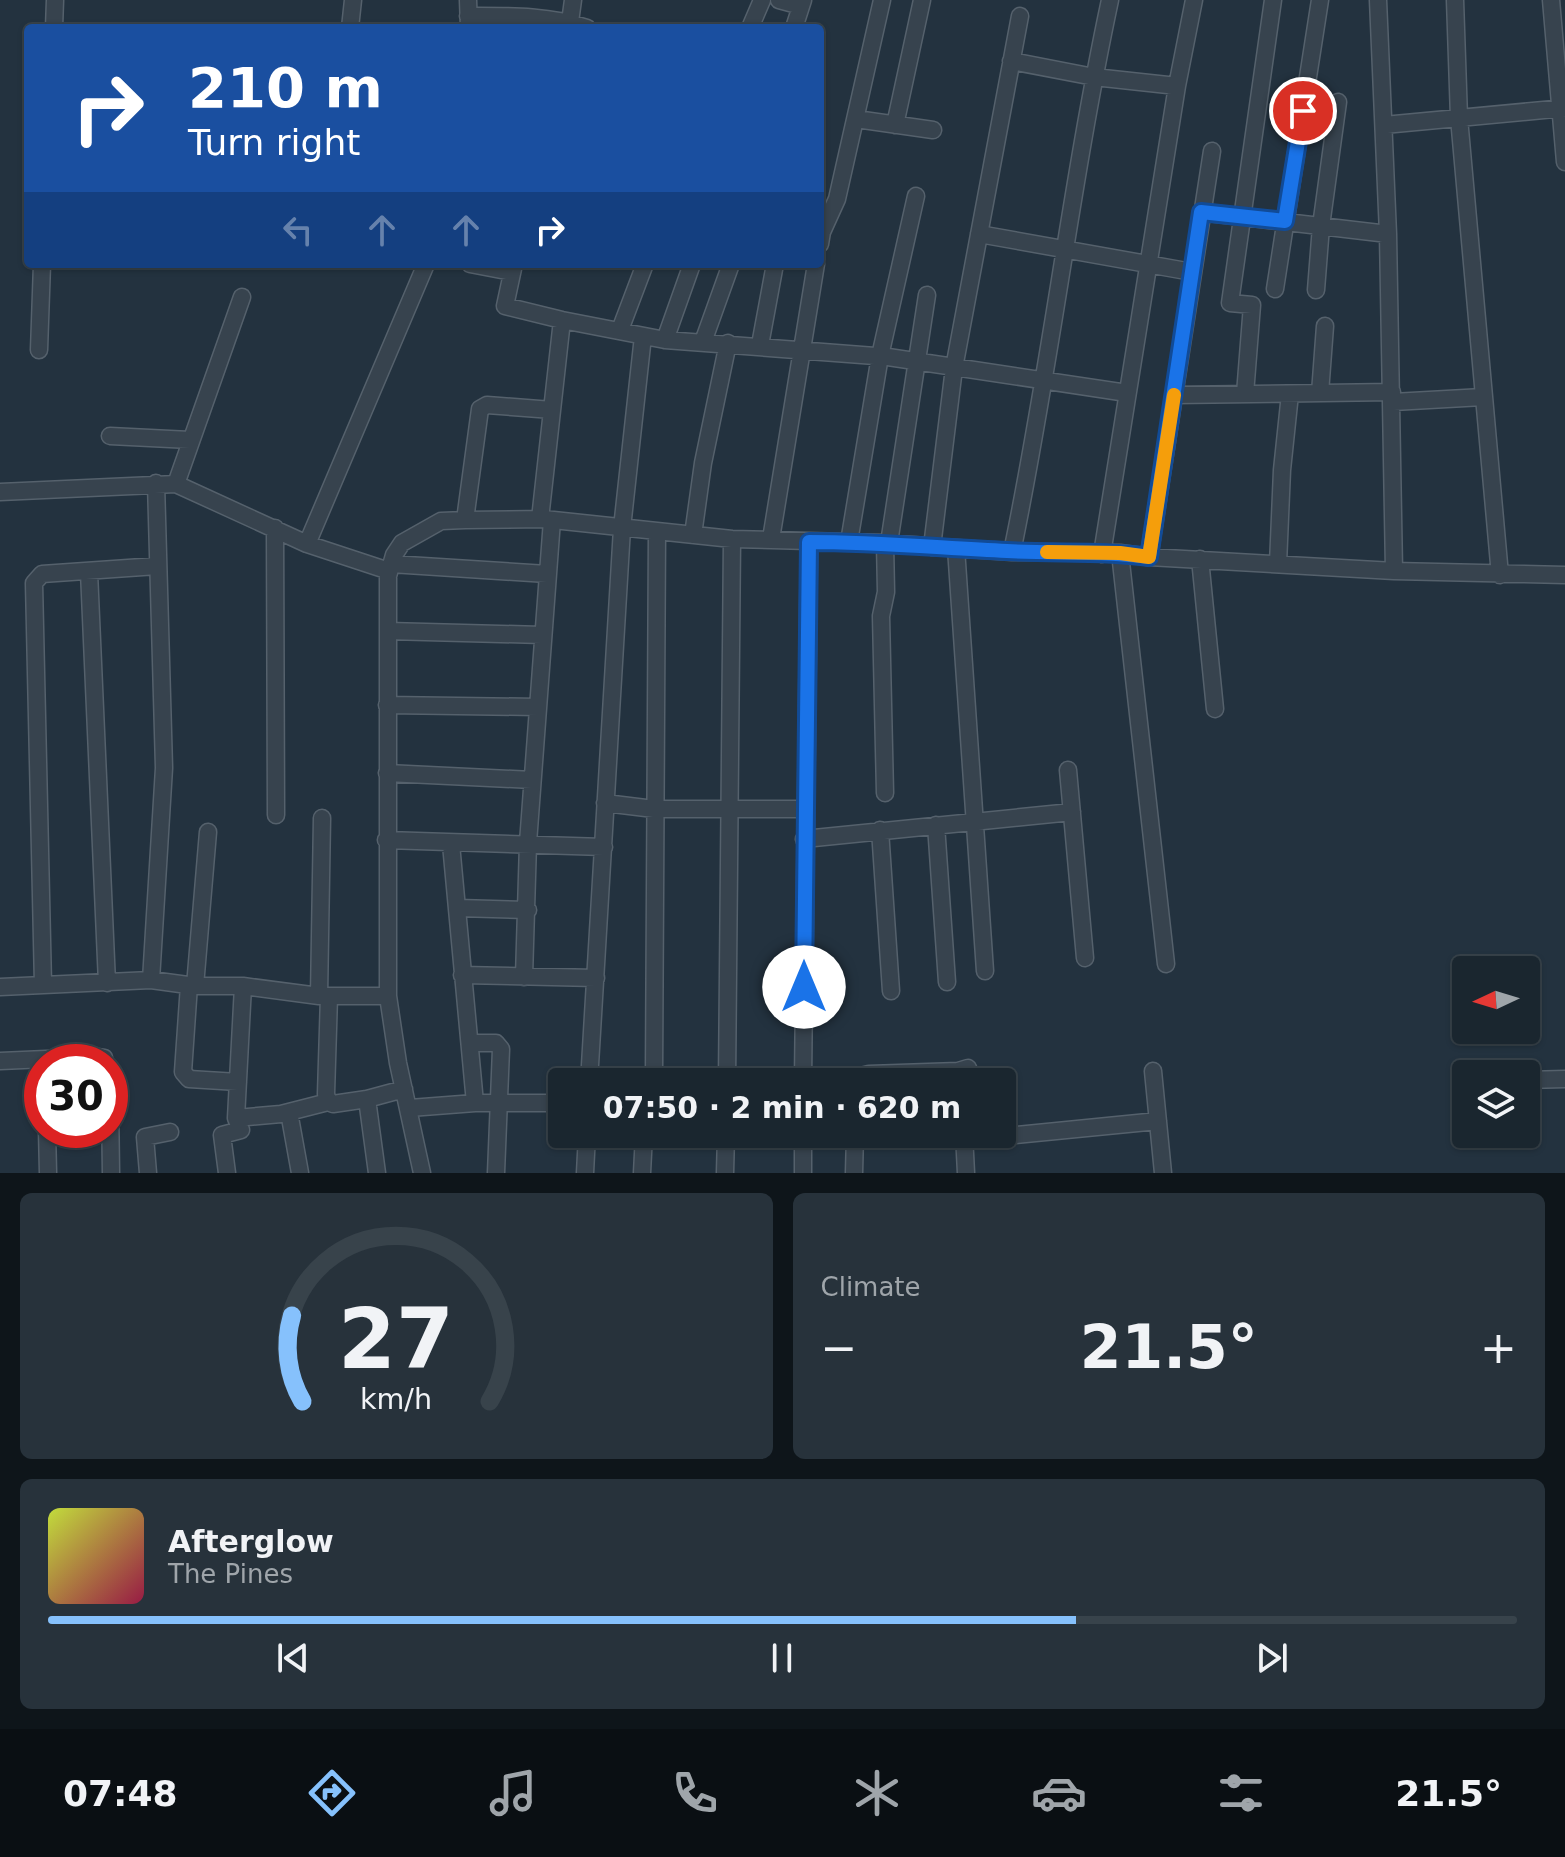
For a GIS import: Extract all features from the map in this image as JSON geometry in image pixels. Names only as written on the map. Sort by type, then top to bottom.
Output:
[{"type":"street","points":[[54,24],[55,0]]},
{"type":"street","points":[[350,24],[353,0]]},
{"type":"street","points":[[570,22],[573,0]]},
{"type":"street","points":[[752,24],[762,0]]},
{"type":"street","points":[[779,0],[802,3],[795,24]]},
{"type":"street","points":[[824,228],[837,199],[882,0]]},
{"type":"street","points":[[895,125],[922,0]]},
{"type":"street","points":[[1012,552],[1110,0]]},
{"type":"street","points":[[1102,554],[1177,86],[1194,0]]},
{"type":"street","points":[[1245,394],[1252,305],[1230,303],[1273,0]]},
{"type":"street","points":[[1275,289],[1320,0]]},
{"type":"street","points":[[1378,0],[1388,234],[1394,571]]},
{"type":"street","points":[[1455,0],[1459,118],[1500,575]]},
{"type":"street","points":[[1551,0],[1563,108],[1565,162]]},
{"type":"street","points":[[468,15],[524,16],[576,24]]},
{"type":"street","points":[[932,547],[954,368],[1020,16]]},
{"type":"street","points":[[1011,61],[1094,77],[1177,86]]},
{"type":"street","points":[[1316,290],[1321,226],[1338,102]]},
{"type":"street","points":[[1384,125],[1563,108]]},
{"type":"street","points":[[856,119],[933,130]]},
{"type":"street","points":[[1149,557],[1212,151]]},
{"type":"street","points":[[849,542],[880,356],[916,196]]},
{"type":"street","points":[[1201,212],[1388,234]]},
{"type":"street","points":[[979,234],[1192,272]]},
{"type":"street","points":[[39,350],[42,268]]},
{"type":"street","points":[[307,544],[424,268]]},
{"type":"street","points":[[513,268],[505,306],[562,320],[665,340],[880,356],[1127,393]]},
{"type":"street","points":[[620,330],[643,268]]},
{"type":"street","points":[[665,340],[691,268]]},
{"type":"street","points":[[703,342],[730,268]]},
{"type":"street","points":[[760,345],[774,268]]},
{"type":"street","points":[[771,539],[815,268]]},
{"type":"street","points":[[885,793],[881,616],[886,592],[887,543],[927,295]]},
{"type":"street","points":[[176,484],[242,297]]},
{"type":"street","points":[[524,977],[528,843],[547,574],[546,519],[552,410],[562,320]]},
{"type":"street","points":[[1320,393],[1325,326]]},
{"type":"street","points":[[590,1068],[622,528],[643,336]]},
{"type":"street","points":[[693,535],[703,463],[728,343]]},
{"type":"street","points":[[1174,395],[1320,393],[1483,397]]},
{"type":"street","points":[[1278,564],[1282,470],[1290,394]]},
{"type":"street","points":[[465,520],[480,409],[487,405],[552,410]]},
{"type":"street","points":[[110,436],[190,440]]},
{"type":"street","points":[[151,980],[164,768],[156,483]]},
{"type":"street","points":[[0,492],[176,484],[307,544],[390,568],[547,574]]},
{"type":"street","points":[[422,1173],[388,996],[388,631],[390,568],[402,543],[441,521],[546,519],[732,539],[887,543],[1012,552],[1120,553],[1394,571],[1565,575]]},
{"type":"street","points":[[275,528],[276,815]]},
{"type":"street","points":[[648,1068],[657,531]]},
{"type":"street","points":[[728,1068],[732,539]]},
{"type":"street","points":[[804,1068],[809,542]]},
{"type":"street","points":[[956,548],[985,971]]},
{"type":"street","points":[[1120,553],[1166,964]]},
{"type":"street","points":[[1200,559],[1215,709]]},
{"type":"street","points":[[43,985],[34,583],[42,574],[157,566]]},
{"type":"street","points":[[89,572],[107,983]]},
{"type":"street","points":[[388,631],[542,635]]},
{"type":"street","points":[[387,705],[538,707]]},
{"type":"street","points":[[1068,770],[1085,958]]},
{"type":"street","points":[[387,773],[532,780]]},
{"type":"street","points":[[605,803],[654,809],[806,809]]},
{"type":"street","points":[[804,839],[1072,812]]},
{"type":"street","points":[[322,818],[328,1102]]},
{"type":"street","points":[[936,825],[947,982]]},
{"type":"street","points":[[880,830],[891,991]]},
{"type":"street","points":[[208,832],[183,1072],[189,1079],[238,1082]]},
{"type":"street","points":[[386,840],[604,847]]},
{"type":"street","points":[[451,844],[475,1103]]},
{"type":"street","points":[[458,908],[528,910]]},
{"type":"street","points":[[462,975],[596,978]]},
{"type":"street","points":[[0,987],[151,980],[192,986],[243,986],[324,996],[388,996]]},
{"type":"street","points":[[227,1173],[222,1135],[241,1130],[236,1118],[243,986]]},
{"type":"street","points":[[470,1043],[500,1045],[496,1173]]},
{"type":"street","points":[[0,1061],[24,1061]]},
{"type":"street","points":[[1153,1071],[1163,1173]]},
{"type":"street","points":[[1540,1080],[1565,1079]]},
{"type":"street","points":[[236,1118],[289,1112],[328,1102],[367,1099],[404,1089]]},
{"type":"street","points":[[367,1099],[377,1173]]},
{"type":"street","points":[[410,1108],[475,1103],[548,1103]]},
{"type":"street","points":[[289,1112],[300,1173]]},
{"type":"street","points":[[1016,1133],[1158,1121]]},
{"type":"street","points":[[148,1173],[145,1137],[170,1132]]},
{"type":"street","points":[[47,1148],[48,1173]]},
{"type":"street","points":[[111,1148],[111,1173]]},
{"type":"street","points":[[585,1173],[586,1148]]},
{"type":"street","points":[[642,1173],[643,1148]]},
{"type":"street","points":[[725,1173],[726,1148]]},
{"type":"street","points":[[803,1148],[803,1173]]},
{"type":"street","points":[[854,1173],[855,1148]]},
{"type":"street","points":[[965,1148],[966,1173]]},
{"type":"slow traffic","points":[[1047,552],[1120,553],[1149,557],[1174,395]]},
{"type":"route","points":[[804,987],[809,542],[889,543],[1012,552],[1120,553],[1149,557],[1201,212],[1285,221],[1303,111]]}]
